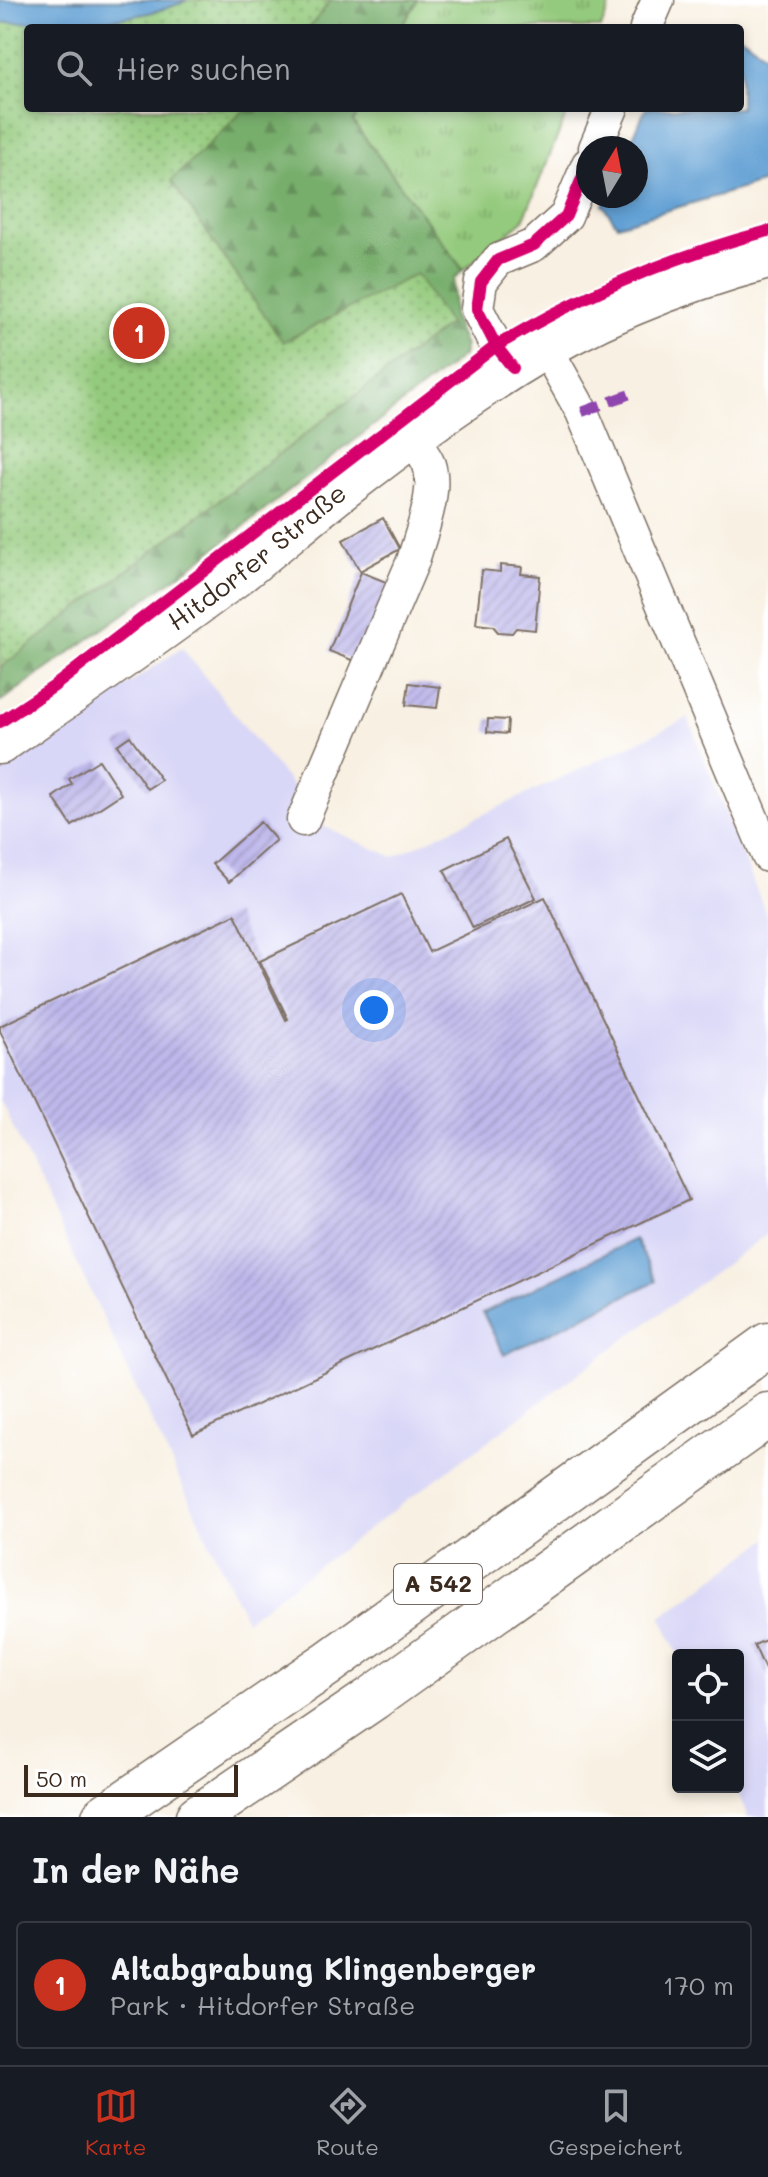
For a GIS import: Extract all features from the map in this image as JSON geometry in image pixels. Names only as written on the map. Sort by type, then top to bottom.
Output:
[{"type":"highway","name":"A 542","points":[[104,1817],[327,1664],[768,1345]]},
{"type":"highway","name":"A 542","points":[[198,1817],[373,1698],[768,1415]]},
{"type":"main road","name":"Hitdorfer Straße","points":[[0,744],[121,661],[242,572],[411,437],[513,368],[635,304],[768,259]]},
{"type":"street","points":[[648,24],[658,0]]},
{"type":"street","points":[[600,136],[610,112]]},
{"type":"street","points":[[513,368],[496,346],[477,309],[481,282],[498,260],[534,245],[566,216],[576,192]]},
{"type":"street","points":[[546,348],[582,412],[768,856]]},
{"type":"street","points":[[303,820],[413,561],[426,517],[431,484],[429,464],[411,437]]},
{"type":"shaded area","points":[[182,648],[325,827],[393,857],[688,718],[768,919],[768,1233],[246,1620],[0,1100],[0,771]]},
{"type":"shaded area","points":[[768,1539],[768,1817],[748,1817],[738,1793],[744,1793],[744,1649],[675,1649],[661,1617]]},
{"type":"green space","points":[[0,0],[331,0],[312,24],[24,24],[24,112],[242,112],[171,181],[283,342],[416,274],[449,324],[0,668]]},
{"type":"green space","points":[[188,0],[418,0],[403,24],[24,24],[24,112],[358,112],[353,122],[463,270],[454,279],[453,317],[465,346],[463,356],[203,558],[0,702],[0,23]]},
{"type":"green space","points":[[418,0],[612,0],[603,24],[403,24]]},
{"type":"green space","points":[[358,112],[567,112],[523,221],[463,270],[353,122]]},
{"type":"water","points":[[0,0],[188,0],[120,18],[0,23]]},
{"type":"water","points":[[744,38],[768,56],[768,181],[617,225],[605,208],[648,208],[648,136],[633,136],[644,112],[744,112]]},
{"type":"water","points":[[635,1239],[656,1281],[504,1355],[483,1313]]},
{"type":"building","points":[[383,518],[400,549],[360,571],[343,540]]},
{"type":"building","points":[[500,565],[522,567],[521,574],[540,576],[535,630],[516,628],[512,633],[498,632],[493,626],[476,624],[482,570],[500,572]]},
{"type":"building","points":[[361,572],[391,584],[359,663],[329,651]]},
{"type":"building","points":[[409,683],[440,687],[437,708],[406,705]]},
{"type":"building","points":[[488,719],[508,720],[507,734],[487,732]]},
{"type":"building","points":[[130,736],[161,780],[147,789],[117,745]]},
{"type":"building","points":[[99,760],[121,794],[72,826],[53,797],[72,784],[69,779]]},
{"type":"building","points":[[260,822],[276,840],[229,882],[212,864]]},
{"type":"building","points":[[506,839],[536,898],[473,928],[444,870]]},
{"type":"building","points":[[401,894],[429,952],[545,897],[689,1200],[193,1435],[0,1026],[235,914],[286,1020],[260,961]]},
{"type":"building","points":[[768,1639],[768,1676],[754,1645]]},
{"type":"marked path","points":[[582,412],[633,393]]},
{"type":"cycle path","points":[[513,368],[496,346],[477,309],[481,282],[498,260],[534,245],[566,216],[576,192]]},
{"type":"cycle path","points":[[0,722],[53,687],[496,346],[561,310],[628,279],[697,252],[768,231]]},
{"type":"place","name":"Altabgrabung Klingenberger","points":[[139,333]]}]
